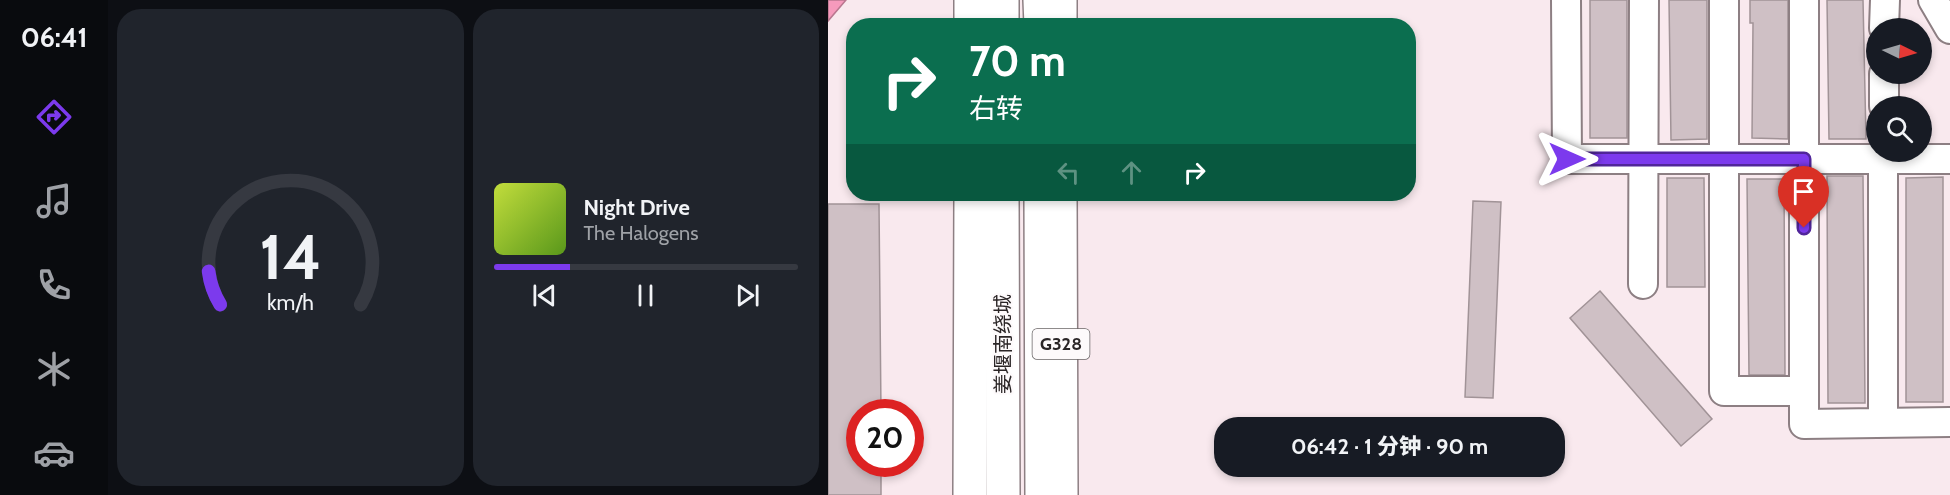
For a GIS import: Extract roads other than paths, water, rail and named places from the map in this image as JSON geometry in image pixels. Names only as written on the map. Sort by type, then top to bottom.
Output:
[{"type":"main road","points":[[971,0],[971,18]]},
{"type":"main road","points":[[1002,0],[1002,18]]},
{"type":"main road","points":[[1040,0],[1041,18]]},
{"type":"main road","points":[[1060,0],[1060,18]]},
{"type":"main road","points":[[970,495],[971,201]]},
{"type":"main road","name":"姜堰南绕城","points":[[1002,201],[1003,495]]},
{"type":"main road","name":"姜堰南绕城","points":[[1041,201],[1042,495]]},
{"type":"main road","name":"G328","points":[[1060,201],[1062,495]]},
{"type":"lane","points":[[1566,0],[1567,159],[1804,159],[1866,156]]},
{"type":"lane","points":[[1643,284],[1644,0]]},
{"type":"lane","points":[[1724,0],[1724,391],[1803,391]]},
{"type":"lane","points":[[1804,0],[1804,424],[1950,422]]},
{"type":"lane","points":[[1884,18],[1885,0]]},
{"type":"lane","points":[[1933,0],[1950,29]]},
{"type":"lane","points":[[1932,158],[1950,159]]},
{"type":"lane","points":[[1883,162],[1883,422]]}]
